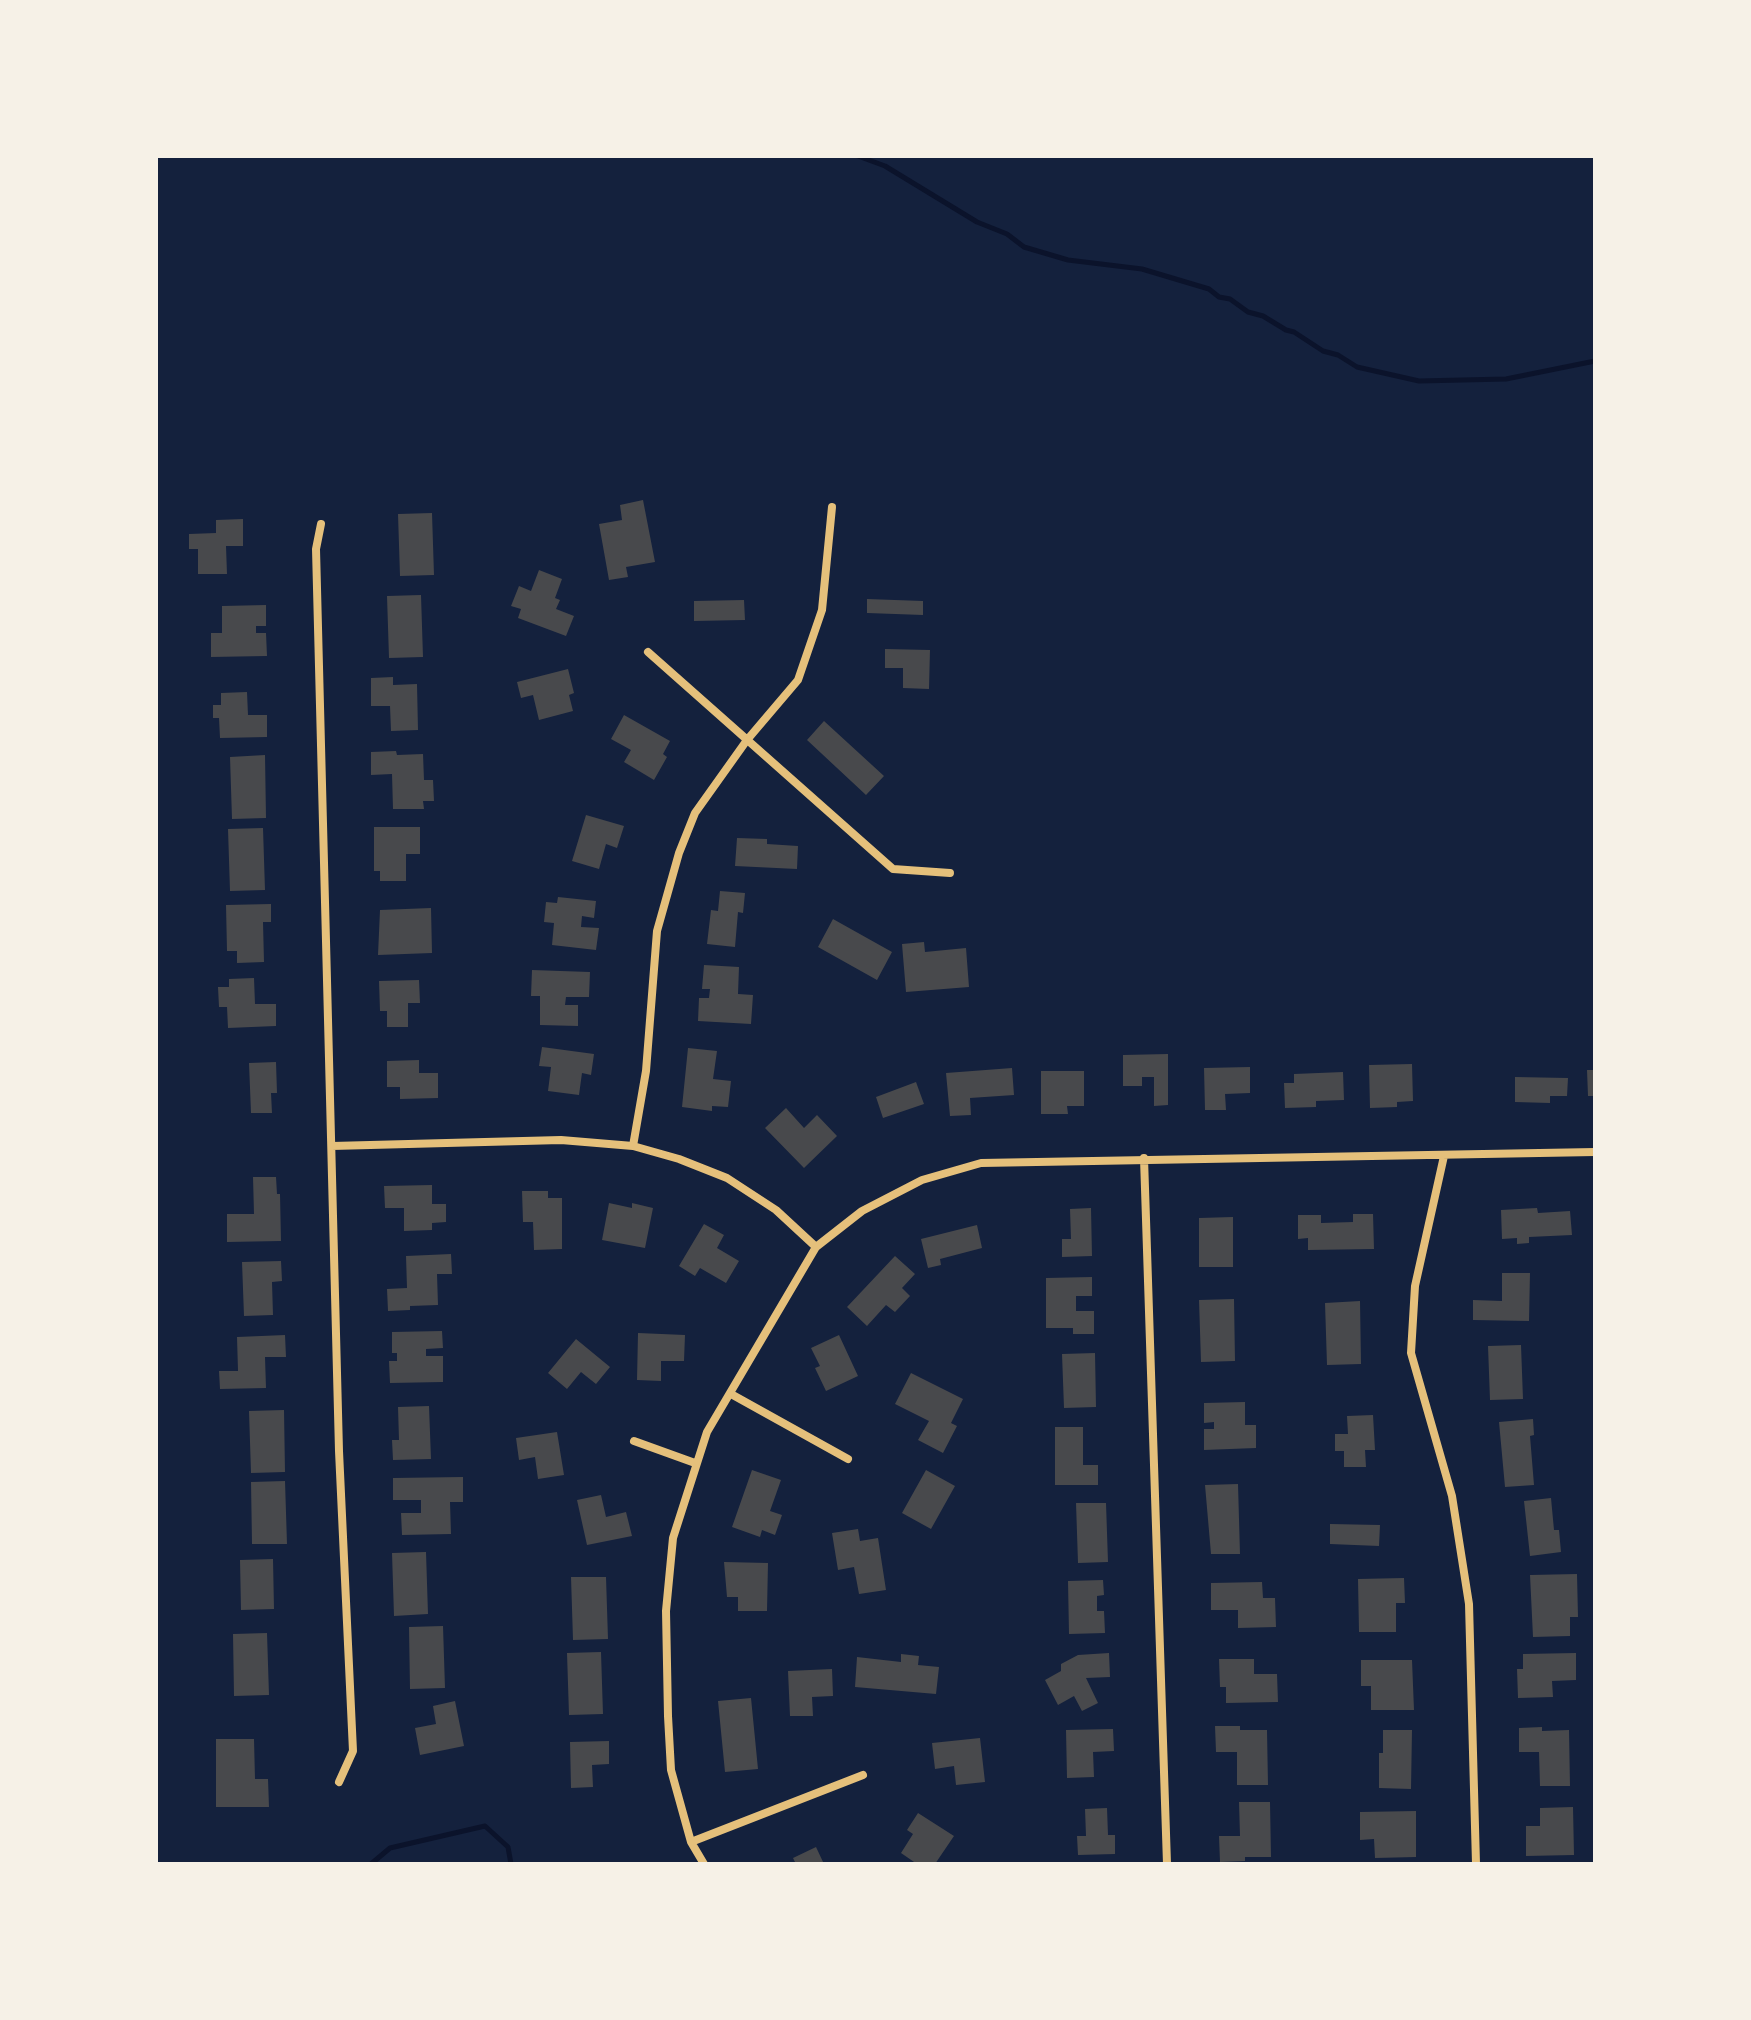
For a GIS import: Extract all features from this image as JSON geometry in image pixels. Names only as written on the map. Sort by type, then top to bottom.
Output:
[{"type":"street","points":[[633,1146],[646,1071],[657,931],[679,853],[695,813],[747,740],[798,680],[822,610],[832,507]]},
{"type":"street","points":[[321,524],[316,549],[339,1451],[353,1751],[339,1782]]},
{"type":"street","points":[[648,652],[893,869],[950,873]]},
{"type":"street","points":[[332,1146],[561,1140],[633,1146],[679,1159],[727,1178],[776,1210],[816,1247]]},
{"type":"street","points":[[704,1864],[691,1842],[669,1752],[666,1611],[673,1538],[707,1432],[816,1247],[862,1211],[922,1180],[981,1163],[1595,1152]]},
{"type":"street","points":[[1444,1156],[1415,1286],[1411,1353],[1452,1496],[1469,1604],[1476,1864]]},
{"type":"street","points":[[1144,1158],[1167,1864]]},
{"type":"street","points":[[731,1394],[848,1459]]},
{"type":"street","points":[[634,1441],[695,1463]]},
{"type":"street","points":[[691,1842],[863,1775]]},
{"type":"building","points":[[643,500],[655,562],[626,567],[628,577],[609,580],[599,524],[622,520],[620,505]]},
{"type":"building","points":[[432,513],[434,575],[400,576],[398,514]]},
{"type":"building","points":[[243,519],[243,546],[226,546],[227,574],[198,574],[198,549],[189,549],[189,534],[216,533],[216,520]]},
{"type":"building","points":[[539,570],[562,579],[555,598],[560,600],[556,609],[574,616],[566,636],[518,618],[521,609],[511,606],[519,586],[531,591]]},
{"type":"building","points":[[421,595],[423,657],[389,658],[387,596]]},
{"type":"building","points":[[867,599],[923,601],[923,615],[867,613]]},
{"type":"building","points":[[744,600],[745,620],[694,621],[694,601]]},
{"type":"building","points":[[266,605],[266,626],[256,626],[256,633],[266,633],[267,656],[211,657],[211,633],[222,633],[222,606]]},
{"type":"building","points":[[885,649],[930,650],[929,689],[903,688],[903,668],[885,668]]},
{"type":"building","points":[[568,669],[574,693],[569,695],[573,711],[539,720],[533,695],[521,698],[517,682]]},
{"type":"building","points":[[393,677],[393,685],[417,684],[418,730],[391,731],[390,706],[371,706],[371,678]]},
{"type":"building","points":[[247,692],[248,715],[267,715],[267,737],[220,738],[219,718],[213,718],[213,705],[221,705],[221,693]]},
{"type":"building","points":[[624,715],[670,741],[663,754],[667,757],[654,780],[624,762],[631,750],[611,739]]},
{"type":"building","points":[[824,721],[884,776],[866,795],[807,740]]},
{"type":"building","points":[[396,751],[397,755],[423,754],[424,780],[433,780],[434,801],[423,801],[424,809],[393,809],[392,774],[371,775],[371,752]]},
{"type":"building","points":[[265,755],[266,818],[232,819],[230,757]]},
{"type":"building","points":[[586,815],[624,826],[617,848],[606,844],[599,869],[572,861]]},
{"type":"building","points":[[374,827],[420,827],[420,854],[406,854],[406,881],[380,881],[380,871],[374,871]]},
{"type":"building","points":[[263,828],[265,890],[230,891],[228,829]]},
{"type":"building","points":[[737,838],[767,839],[767,844],[798,846],[797,869],[735,866]]},
{"type":"building","points":[[720,891],[745,893],[743,913],[738,912],[735,947],[707,944],[711,910],[718,911]]},
{"type":"building","points":[[558,897],[596,901],[594,918],[582,916],[581,927],[599,928],[596,950],[552,945],[554,923],[544,922],[546,902],[557,903]]},
{"type":"building","points":[[271,904],[271,922],[263,922],[264,962],[237,963],[237,951],[227,951],[226,905]]},
{"type":"building","points":[[431,908],[432,953],[378,955],[380,910]]},
{"type":"building","points":[[833,919],[892,952],[877,980],[818,947]]},
{"type":"building","points":[[924,942],[925,952],[966,948],[969,987],[906,992],[902,944]]},
{"type":"building","points":[[704,965],[739,967],[738,994],[753,995],[751,1024],[698,1021],[699,998],[709,998],[710,989],[702,989]]},
{"type":"building","points":[[532,970],[590,972],[589,997],[566,997],[565,1005],[578,1005],[578,1026],[540,1025],[540,996],[531,996]]},
{"type":"building","points":[[254,978],[255,1004],[276,1004],[276,1026],[228,1028],[227,1007],[219,1007],[218,987],[229,987],[229,979]]},
{"type":"building","points":[[419,980],[420,1003],[408,1003],[408,1027],[387,1027],[387,1011],[380,1011],[379,981]]},
{"type":"building","points":[[542,1047],[594,1054],[591,1075],[582,1073],[579,1095],[548,1091],[551,1067],[539,1066]]},
{"type":"building","points":[[688,1048],[717,1051],[713,1079],[731,1081],[728,1107],[712,1106],[712,1111],[682,1107]]},
{"type":"building","points":[[1168,1054],[1168,1105],[1154,1106],[1154,1077],[1142,1077],[1142,1086],[1123,1086],[1123,1055]]},
{"type":"building","points":[[419,1060],[419,1073],[438,1073],[438,1098],[400,1099],[400,1087],[387,1087],[387,1061]]},
{"type":"building","points":[[276,1062],[277,1093],[271,1093],[272,1113],[251,1113],[249,1063]]},
{"type":"building","points":[[1412,1064],[1413,1101],[1397,1102],[1397,1107],[1370,1108],[1369,1065]]},
{"type":"building","points":[[1250,1067],[1250,1093],[1225,1094],[1226,1110],[1205,1110],[1204,1068]]},
{"type":"building","points":[[1012,1068],[1014,1095],[970,1098],[971,1115],[950,1116],[946,1073]]},
{"type":"building","points":[[1587,1070],[1595,1070],[1595,1096],[1588,1096]]},
{"type":"building","points":[[1041,1071],[1084,1071],[1084,1106],[1067,1106],[1068,1114],[1041,1114]]},
{"type":"building","points":[[1343,1072],[1344,1100],[1316,1101],[1316,1107],[1285,1108],[1284,1083],[1294,1083],[1294,1074]]},
{"type":"building","points":[[1515,1077],[1568,1078],[1567,1096],[1550,1096],[1550,1103],[1515,1102]]},
{"type":"building","points":[[916,1082],[924,1104],[883,1118],[876,1097]]},
{"type":"building","points":[[786,1108],[804,1128],[817,1115],[837,1136],[804,1168],[765,1128]]},
{"type":"building","points":[[253,1177],[276,1177],[277,1194],[280,1194],[281,1241],[227,1242],[227,1214],[254,1214]]},
{"type":"building","points":[[432,1185],[432,1204],[446,1204],[446,1222],[432,1223],[432,1230],[404,1231],[404,1208],[385,1208],[384,1186]]},
{"type":"building","points":[[522,1191],[548,1191],[548,1198],[562,1198],[562,1249],[534,1250],[533,1222],[523,1222]]},
{"type":"building","points":[[609,1203],[632,1208],[632,1203],[653,1208],[645,1248],[602,1240]]},
{"type":"building","points":[[1091,1208],[1092,1256],[1062,1257],[1062,1239],[1071,1239],[1070,1209]]},
{"type":"building","points":[[1537,1208],[1538,1213],[1570,1211],[1572,1235],[1529,1237],[1529,1243],[1517,1244],[1517,1238],[1502,1239],[1501,1210]]},
{"type":"building","points":[[1353,1214],[1373,1214],[1374,1249],[1308,1250],[1308,1238],[1298,1239],[1298,1215],[1321,1215],[1321,1223],[1353,1222]]},
{"type":"building","points":[[1233,1217],[1233,1267],[1199,1267],[1199,1218]]},
{"type":"building","points":[[704,1224],[724,1235],[717,1248],[739,1261],[726,1283],[700,1268],[695,1276],[679,1266]]},
{"type":"building","points":[[977,1225],[982,1248],[940,1259],[941,1265],[928,1268],[921,1239]]},
{"type":"building","points":[[451,1254],[452,1274],[437,1274],[438,1305],[388,1311],[387,1289],[407,1288],[406,1256]]},
{"type":"building","points":[[895,1256],[915,1274],[902,1288],[910,1296],[895,1312],[886,1305],[867,1326],[847,1307]]},
{"type":"building","points":[[281,1261],[282,1281],[272,1282],[273,1315],[244,1316],[242,1262]]},
{"type":"building","points":[[1502,1273],[1530,1273],[1529,1321],[1473,1320],[1473,1300],[1502,1301]]},
{"type":"building","points":[[1092,1277],[1092,1296],[1076,1296],[1076,1311],[1094,1311],[1094,1334],[1073,1334],[1073,1328],[1046,1328],[1046,1278]]},
{"type":"building","points":[[1234,1299],[1235,1361],[1201,1362],[1199,1300]]},
{"type":"building","points":[[1360,1301],[1361,1364],[1327,1365],[1325,1303]]},
{"type":"building","points":[[442,1331],[443,1348],[426,1349],[426,1356],[443,1356],[443,1382],[390,1383],[389,1361],[397,1361],[397,1353],[392,1353],[392,1332]]},
{"type":"building","points":[[638,1333],[685,1335],[684,1361],[661,1361],[661,1381],[637,1380]]},
{"type":"building","points":[[285,1335],[286,1357],[265,1357],[266,1388],[220,1389],[219,1371],[238,1371],[237,1337]]},
{"type":"building","points":[[839,1335],[858,1376],[826,1391],[815,1368],[820,1366],[811,1348]]},
{"type":"building","points":[[576,1339],[610,1367],[596,1384],[581,1372],[567,1389],[548,1373]]},
{"type":"building","points":[[1521,1345],[1523,1399],[1490,1400],[1488,1346]]},
{"type":"building","points":[[1095,1353],[1096,1407],[1064,1408],[1062,1354]]},
{"type":"building","points":[[911,1373],[963,1399],[951,1423],[957,1426],[943,1453],[918,1440],[929,1421],[895,1404]]},
{"type":"building","points":[[1245,1402],[1245,1425],[1256,1425],[1256,1448],[1204,1450],[1204,1429],[1214,1429],[1214,1422],[1204,1423],[1204,1403]]},
{"type":"building","points":[[429,1406],[431,1459],[393,1460],[392,1440],[399,1440],[398,1407]]},
{"type":"building","points":[[284,1410],[285,1472],[251,1473],[249,1411]]},
{"type":"building","points":[[1373,1415],[1375,1450],[1365,1450],[1366,1467],[1344,1467],[1344,1451],[1335,1451],[1335,1434],[1348,1434],[1347,1416]]},
{"type":"building","points":[[1533,1419],[1534,1435],[1530,1436],[1534,1485],[1505,1487],[1499,1422]]},
{"type":"building","points":[[1055,1427],[1083,1427],[1083,1465],[1098,1465],[1098,1485],[1055,1485]]},
{"type":"building","points":[[557,1432],[564,1475],[538,1479],[535,1457],[519,1460],[516,1438]]},
{"type":"building","points":[[752,1470],[781,1480],[770,1511],[782,1515],[775,1535],[762,1530],[760,1537],[732,1527]]},
{"type":"building","points":[[926,1470],[955,1486],[931,1529],[902,1513]]},
{"type":"building","points":[[463,1477],[463,1502],[450,1502],[451,1534],[402,1535],[401,1513],[421,1513],[421,1500],[393,1500],[393,1478]]},
{"type":"building","points":[[285,1481],[287,1544],[252,1544],[251,1482]]},
{"type":"building","points":[[1238,1484],[1240,1554],[1211,1554],[1205,1485]]},
{"type":"building","points":[[601,1495],[606,1517],[626,1512],[632,1536],[587,1545],[577,1500]]},
{"type":"building","points":[[1551,1498],[1554,1530],[1559,1530],[1561,1552],[1530,1556],[1524,1501]]},
{"type":"building","points":[[1076,1503],[1106,1503],[1108,1562],[1078,1563]]},
{"type":"building","points":[[1330,1524],[1380,1525],[1379,1546],[1330,1544]]},
{"type":"building","points":[[858,1529],[860,1541],[878,1538],[886,1590],[859,1594],[854,1567],[838,1570],[832,1533]]},
{"type":"building","points":[[426,1552],[428,1614],[394,1616],[392,1553]]},
{"type":"building","points":[[273,1559],[274,1609],[241,1610],[240,1560]]},
{"type":"building","points":[[724,1562],[768,1563],[767,1611],[738,1611],[738,1597],[727,1597]]},
{"type":"building","points":[[1577,1574],[1578,1617],[1570,1617],[1570,1636],[1533,1637],[1530,1575]]},
{"type":"building","points":[[571,1577],[606,1577],[608,1639],[573,1640]]},
{"type":"building","points":[[1404,1578],[1405,1603],[1396,1603],[1396,1632],[1359,1632],[1358,1579]]},
{"type":"building","points":[[1103,1580],[1104,1595],[1097,1596],[1097,1611],[1104,1611],[1105,1633],[1069,1634],[1068,1581]]},
{"type":"building","points":[[1262,1582],[1263,1598],[1275,1598],[1276,1627],[1238,1628],[1238,1610],[1211,1610],[1211,1583]]},
{"type":"building","points":[[443,1626],[445,1688],[410,1689],[409,1627]]},
{"type":"building","points":[[267,1633],[269,1695],[234,1696],[233,1634]]},
{"type":"building","points":[[601,1652],[603,1714],[569,1715],[567,1653]]},
{"type":"building","points":[[1109,1653],[1110,1677],[1086,1678],[1098,1703],[1082,1711],[1074,1696],[1058,1705],[1045,1680],[1061,1671],[1061,1664],[1078,1655]]},
{"type":"building","points":[[1576,1653],[1576,1680],[1552,1681],[1553,1697],[1518,1698],[1517,1669],[1523,1669],[1523,1654]]},
{"type":"building","points":[[901,1654],[919,1656],[918,1665],[939,1667],[936,1694],[855,1687],[857,1657],[901,1662]]},
{"type":"building","points":[[1219,1659],[1254,1659],[1254,1674],[1277,1674],[1278,1702],[1226,1703],[1226,1687],[1220,1687]]},
{"type":"building","points":[[1361,1660],[1412,1660],[1414,1710],[1371,1710],[1371,1686],[1361,1686]]},
{"type":"building","points":[[832,1669],[833,1696],[812,1697],[813,1716],[790,1716],[788,1671]]},
{"type":"building","points":[[751,1698],[758,1769],[725,1772],[718,1701]]},
{"type":"building","points":[[455,1701],[464,1746],[420,1755],[415,1728],[436,1724],[433,1706]]},
{"type":"building","points":[[1215,1726],[1267,1730],[1268,1785],[1237,1785],[1237,1752],[1216,1752]]},
{"type":"building","points":[[1542,1727],[1542,1731],[1569,1730],[1570,1786],[1540,1786],[1539,1752],[1519,1752],[1519,1728]]},
{"type":"building","points":[[1113,1729],[1114,1751],[1093,1752],[1094,1777],[1067,1778],[1066,1730]]},
{"type":"building","points":[[1383,1730],[1412,1730],[1411,1789],[1379,1788],[1379,1753],[1383,1753]]},
{"type":"building","points":[[980,1738],[985,1782],[956,1785],[954,1766],[935,1769],[932,1743]]},
{"type":"building","points":[[216,1739],[254,1739],[255,1779],[268,1779],[269,1807],[216,1807]]},
{"type":"building","points":[[609,1741],[609,1764],[592,1765],[593,1787],[571,1788],[570,1742]]},
{"type":"building","points":[[1239,1802],[1270,1802],[1271,1857],[1245,1857],[1245,1861],[1220,1862],[1219,1836],[1240,1836]]},
{"type":"building","points":[[1573,1807],[1574,1855],[1526,1856],[1526,1826],[1540,1826],[1540,1808]]},
{"type":"building","points":[[1107,1808],[1108,1835],[1115,1835],[1115,1854],[1078,1855],[1077,1836],[1086,1836],[1085,1809]]},
{"type":"building","points":[[1416,1811],[1416,1857],[1375,1858],[1374,1839],[1360,1840],[1360,1812]]},
{"type":"building","points":[[918,1813],[954,1836],[935,1864],[917,1864],[901,1853],[913,1834],[907,1830]]},
{"type":"building","points":[[816,1847],[824,1864],[796,1864],[793,1858]]},
{"type":"waterway","points":[[858,156],[885,166],[977,222],[1007,234],[1024,247],[1068,260],[1142,269],[1209,289],[1219,297],[1230,299],[1248,312],[1263,316],[1357,367],[1419,381],[1506,379],[1595,361]]},
{"type":"waterway","points":[[371,1864],[390,1848],[485,1826],[508,1847],[511,1864]]}]
